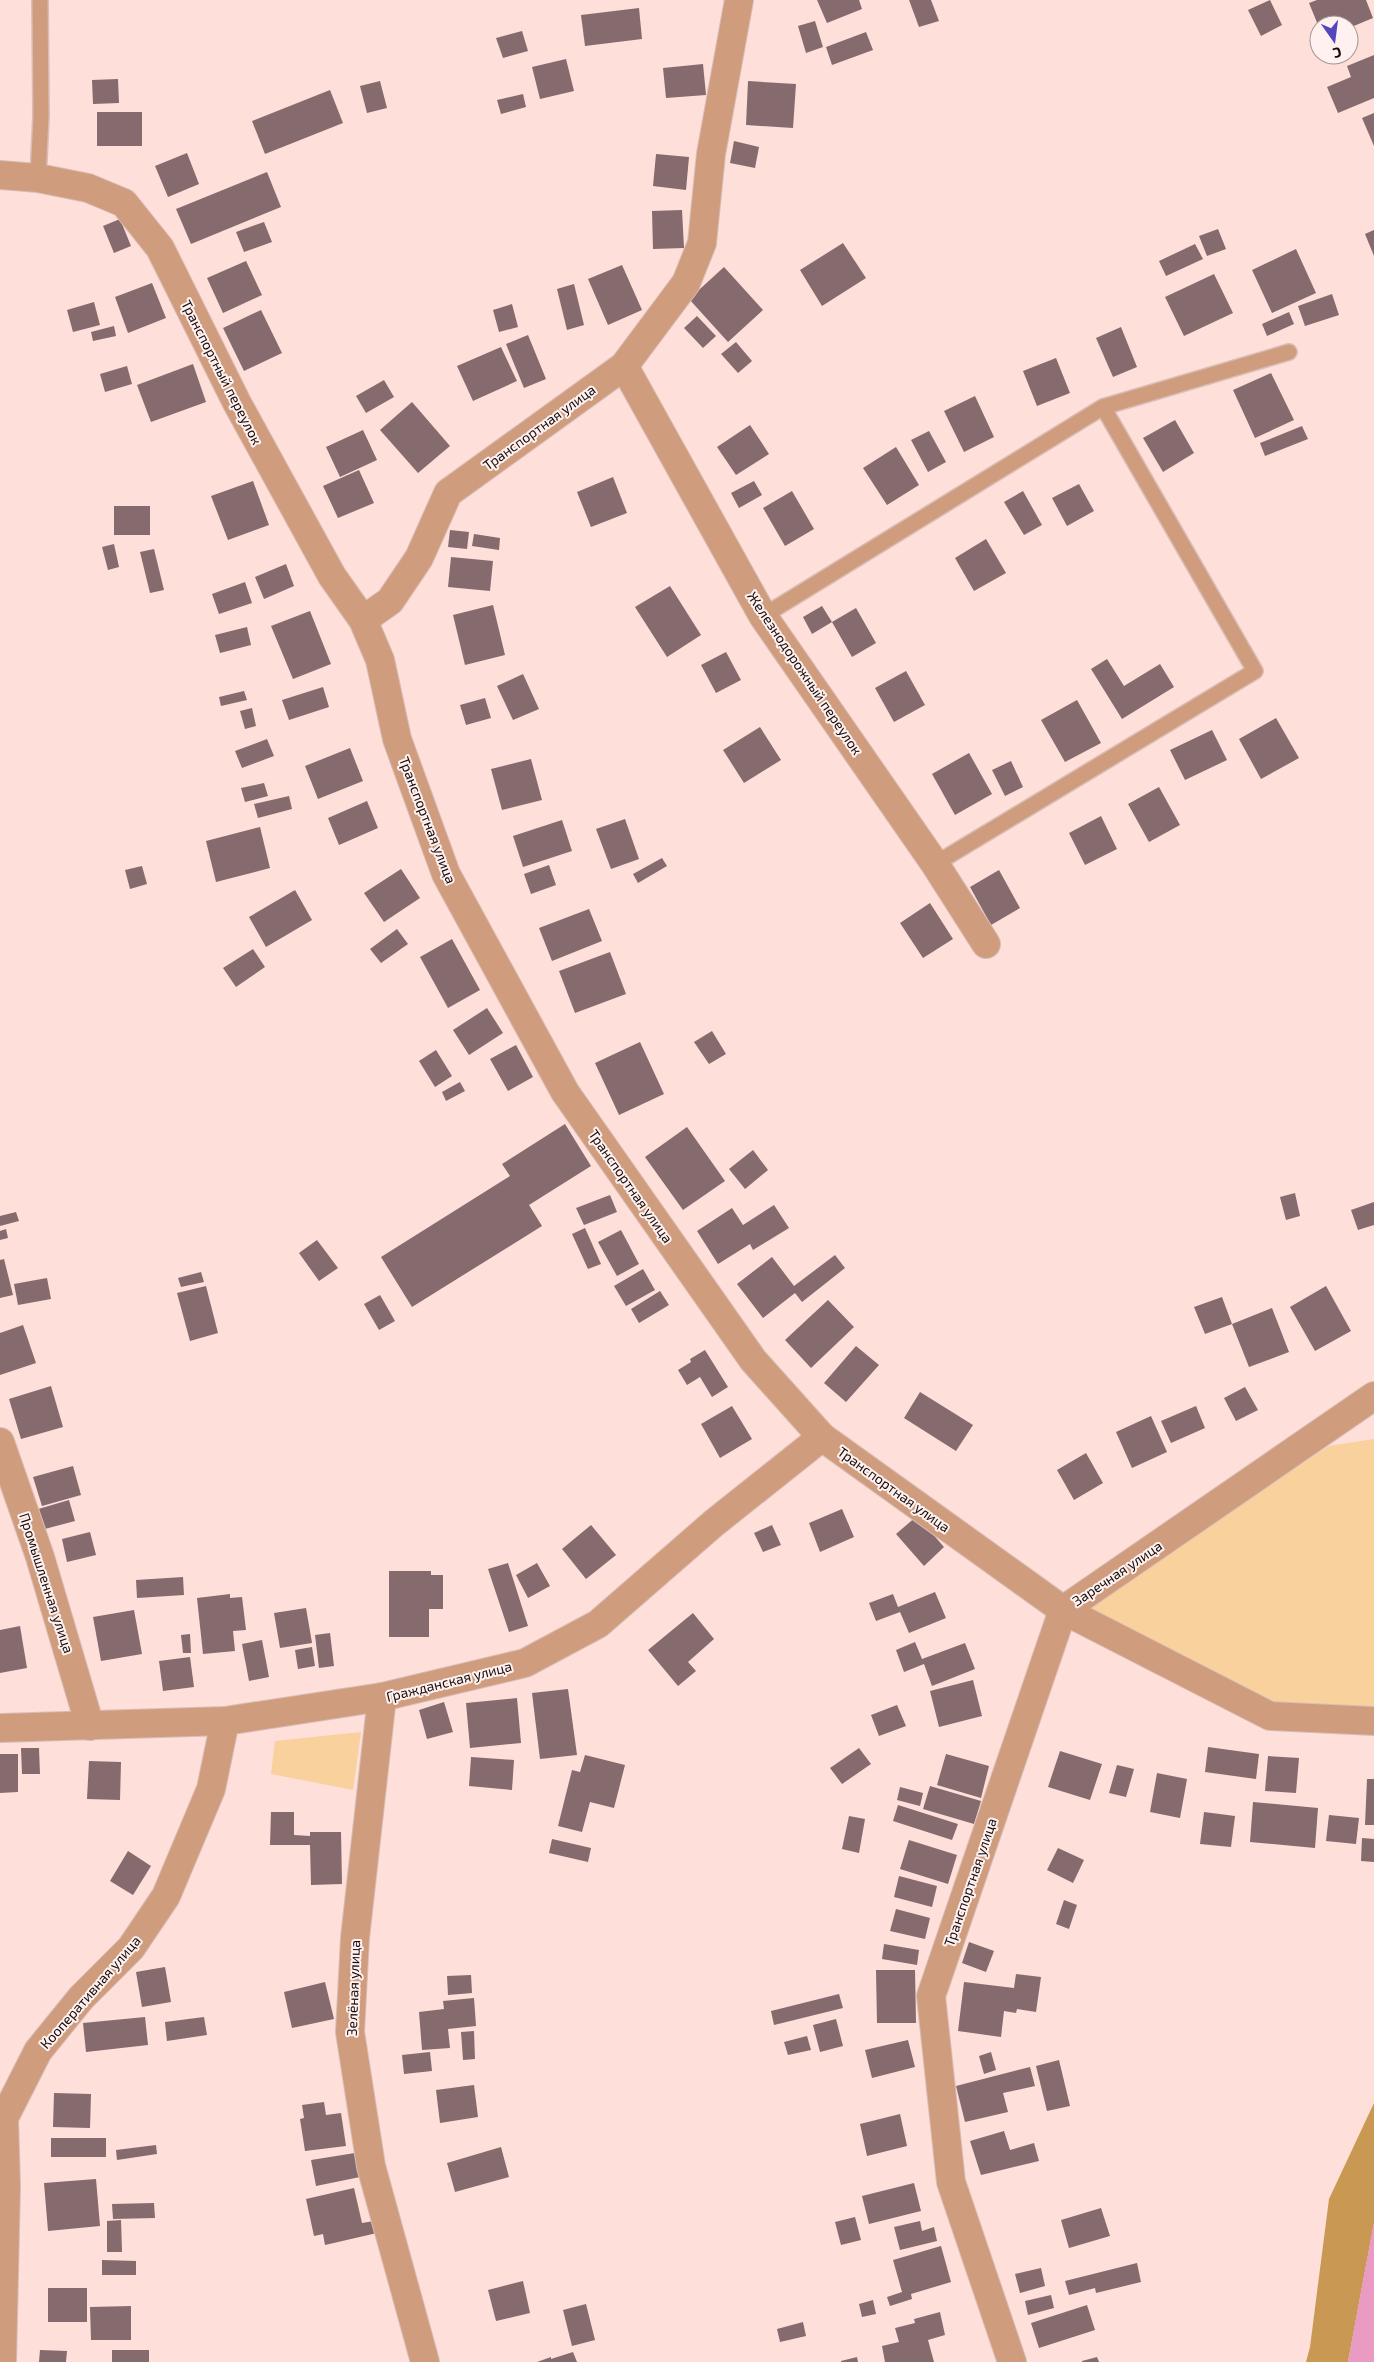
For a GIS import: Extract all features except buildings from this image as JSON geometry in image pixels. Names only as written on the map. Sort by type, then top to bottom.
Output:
[{"type":"street","name":"Транспортная улица","points":[[739,0],[711,154],[702,243],[686,283],[624,366],[448,493],[419,558],[390,601],[362,620],[380,660],[397,739],[446,874],[566,1092],[753,1360],[822,1437],[1062,1610],[931,1996],[951,2182],[1012,2362]]},
{"type":"street","name":"Транспортный переулок","points":[[0,175],[38,178],[88,188],[124,203],[160,248],[237,403],[332,576],[362,620]]},
{"type":"street","name":"Железнодорожный переулок","points":[[624,366],[763,616],[935,864],[986,944]]},
{"type":"street","name":"Заречная улица","points":[[1374,1396],[1062,1610],[1270,1716],[1374,1721]]},
{"type":"street","name":"Гражданская улица","points":[[0,1728],[224,1721],[382,1697],[524,1663],[598,1624],[714,1523],[822,1437]]},
{"type":"street","name":"Промышленная улица","points":[[0,1442],[40,1557],[90,1726]]},
{"type":"street","name":"Зелёная улица","points":[[382,1697],[355,1938],[350,2032],[371,2166],[425,2362]]},
{"type":"street","name":"Кооперативная улица","points":[[2,2362],[6,2186],[2,2118],[38,2051],[81,1998],[131,1948],[166,1896],[211,1789],[224,1721]]},
{"type":"lane","points":[[38,178],[41,116],[40,0]]},
{"type":"lane","points":[[763,616],[1103,407],[1289,352]]},
{"type":"lane","points":[[935,864],[1255,671],[1103,407]]},
{"type":"shaded area","points":[[1374,1439],[1374,1716],[1268,1711],[1079,1610],[1329,1446]]},
{"type":"shaded area","points":[[361,1732],[353,1790],[271,1774],[275,1741]]},
{"type":"shaded area","points":[[1374,2103],[1374,2223],[1348,2362],[1306,2362],[1310,2347],[1329,2199]]},
{"type":"shaded area","points":[[1374,2223],[1374,2362],[1348,2362],[1373,2227]]}]
